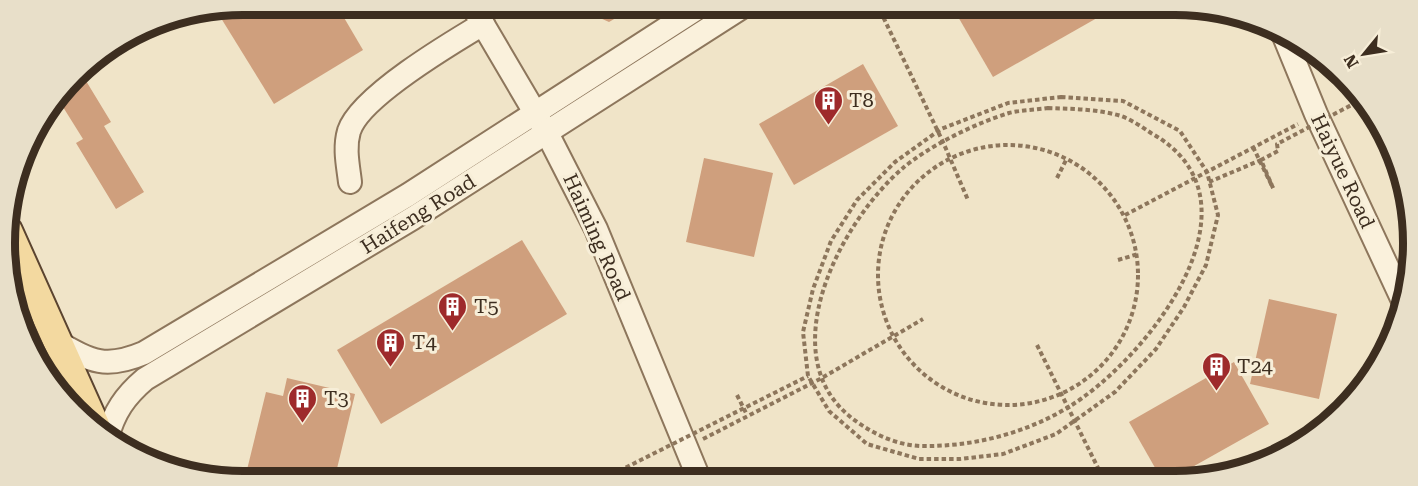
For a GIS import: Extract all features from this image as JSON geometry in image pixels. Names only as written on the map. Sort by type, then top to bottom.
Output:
[{"type":"main road","points":[[15,247],[86,408]]},
{"type":"street","name":"Haiming Road","points":[[478,15],[547,133],[596,229],[696,471]]},
{"type":"street","name":"Haifeng Road","points":[[57,342],[83,357],[100,362],[122,362],[144,353],[408,195],[687,15]]},
{"type":"street","name":"Haifeng Road","points":[[110,428],[114,413],[130,392],[145,379],[413,218],[730,15]]},
{"type":"street","points":[[350,182],[347,145],[355,120],[390,86],[483,24]]},
{"type":"street","name":"Haiyue Road","points":[[1288,45],[1316,114],[1398,290]]},
{"type":"path","points":[[882,15],[968,200]]},
{"type":"path","points":[[1061,97],[1123,101],[1180,131],[1207,172],[1218,216],[1206,265],[1184,307],[1156,349],[1115,392],[1056,434],[1003,453],[960,459],[919,459],[867,444],[829,411],[808,376],[803,332],[813,289],[831,242],[857,200],[895,162],[941,129],[1008,103],[1061,97]]},
{"type":"path","points":[[1209,182],[1278,151],[1277,144],[1355,103]]},
{"type":"path","points":[[1048,108],[1086,110],[1123,117],[1171,144],[1197,179],[1203,214],[1192,260],[1175,295],[1145,341],[1106,381],[1068,408],[1044,421],[962,446],[916,446],[873,434],[841,410],[820,380],[815,339],[820,305],[828,275],[846,237],[873,201],[903,168],[943,142],[1010,113],[1048,108]]},
{"type":"path","points":[[1125,215],[1298,124]]},
{"type":"path","points":[[988,145],[1029,145],[1067,158],[1100,182],[1125,215],[1138,254],[1139,289],[1131,322],[1115,353],[1091,378],[1062,396],[1024,406],[984,405],[947,392],[915,368],[892,335],[879,296],[879,254],[892,215],[916,181],[950,157],[988,145]]},
{"type":"path","points":[[1252,147],[1273,188],[1261,160]]},
{"type":"path","points":[[1057,178],[1067,158]]},
{"type":"path","points":[[1118,260],[1138,254]]},
{"type":"path","points":[[687,448],[820,380],[892,335],[923,319]]},
{"type":"path","points":[[1037,345],[1100,471]]},
{"type":"path","points":[[619,471],[808,376]]},
{"type":"path","points":[[741,410],[737,395],[747,416]]},
{"type":"building","points":[[342,15],[363,50],[274,104],[220,16]]},
{"type":"building","points":[[593,15],[621,15],[609,22]]},
{"type":"building","points":[[957,15],[1095,15],[1097,18],[993,77]]},
{"type":"building","name":"T8","points":[[863,64],[898,126],[794,185],[759,124]]},
{"type":"building","points":[[85,79],[111,122],[104,126],[144,192],[116,209],[76,143],[83,139],[62,105]]},
{"type":"building","points":[[704,158],[773,173],[754,257],[686,242]]},
{"type":"building","points":[[522,240],[567,314],[381,424],[337,350]]},
{"type":"building","points":[[1269,299],[1337,314],[1319,399],[1250,384]]},
{"type":"building","name":"T24","points":[[1234,362],[1269,424],[1185,471],[1157,471],[1129,422]]},
{"type":"building","name":"T3","points":[[287,378],[355,394],[336,471],[247,471],[266,392],[283,396]]},
{"type":"place","name":"T8","points":[[828,126]]},
{"type":"place","name":"T5","points":[[453,332]]},
{"type":"place","name":"T4","points":[[391,368]]},
{"type":"place","name":"T24","points":[[1216,392]]},
{"type":"place","name":"T3","points":[[303,424]]}]
